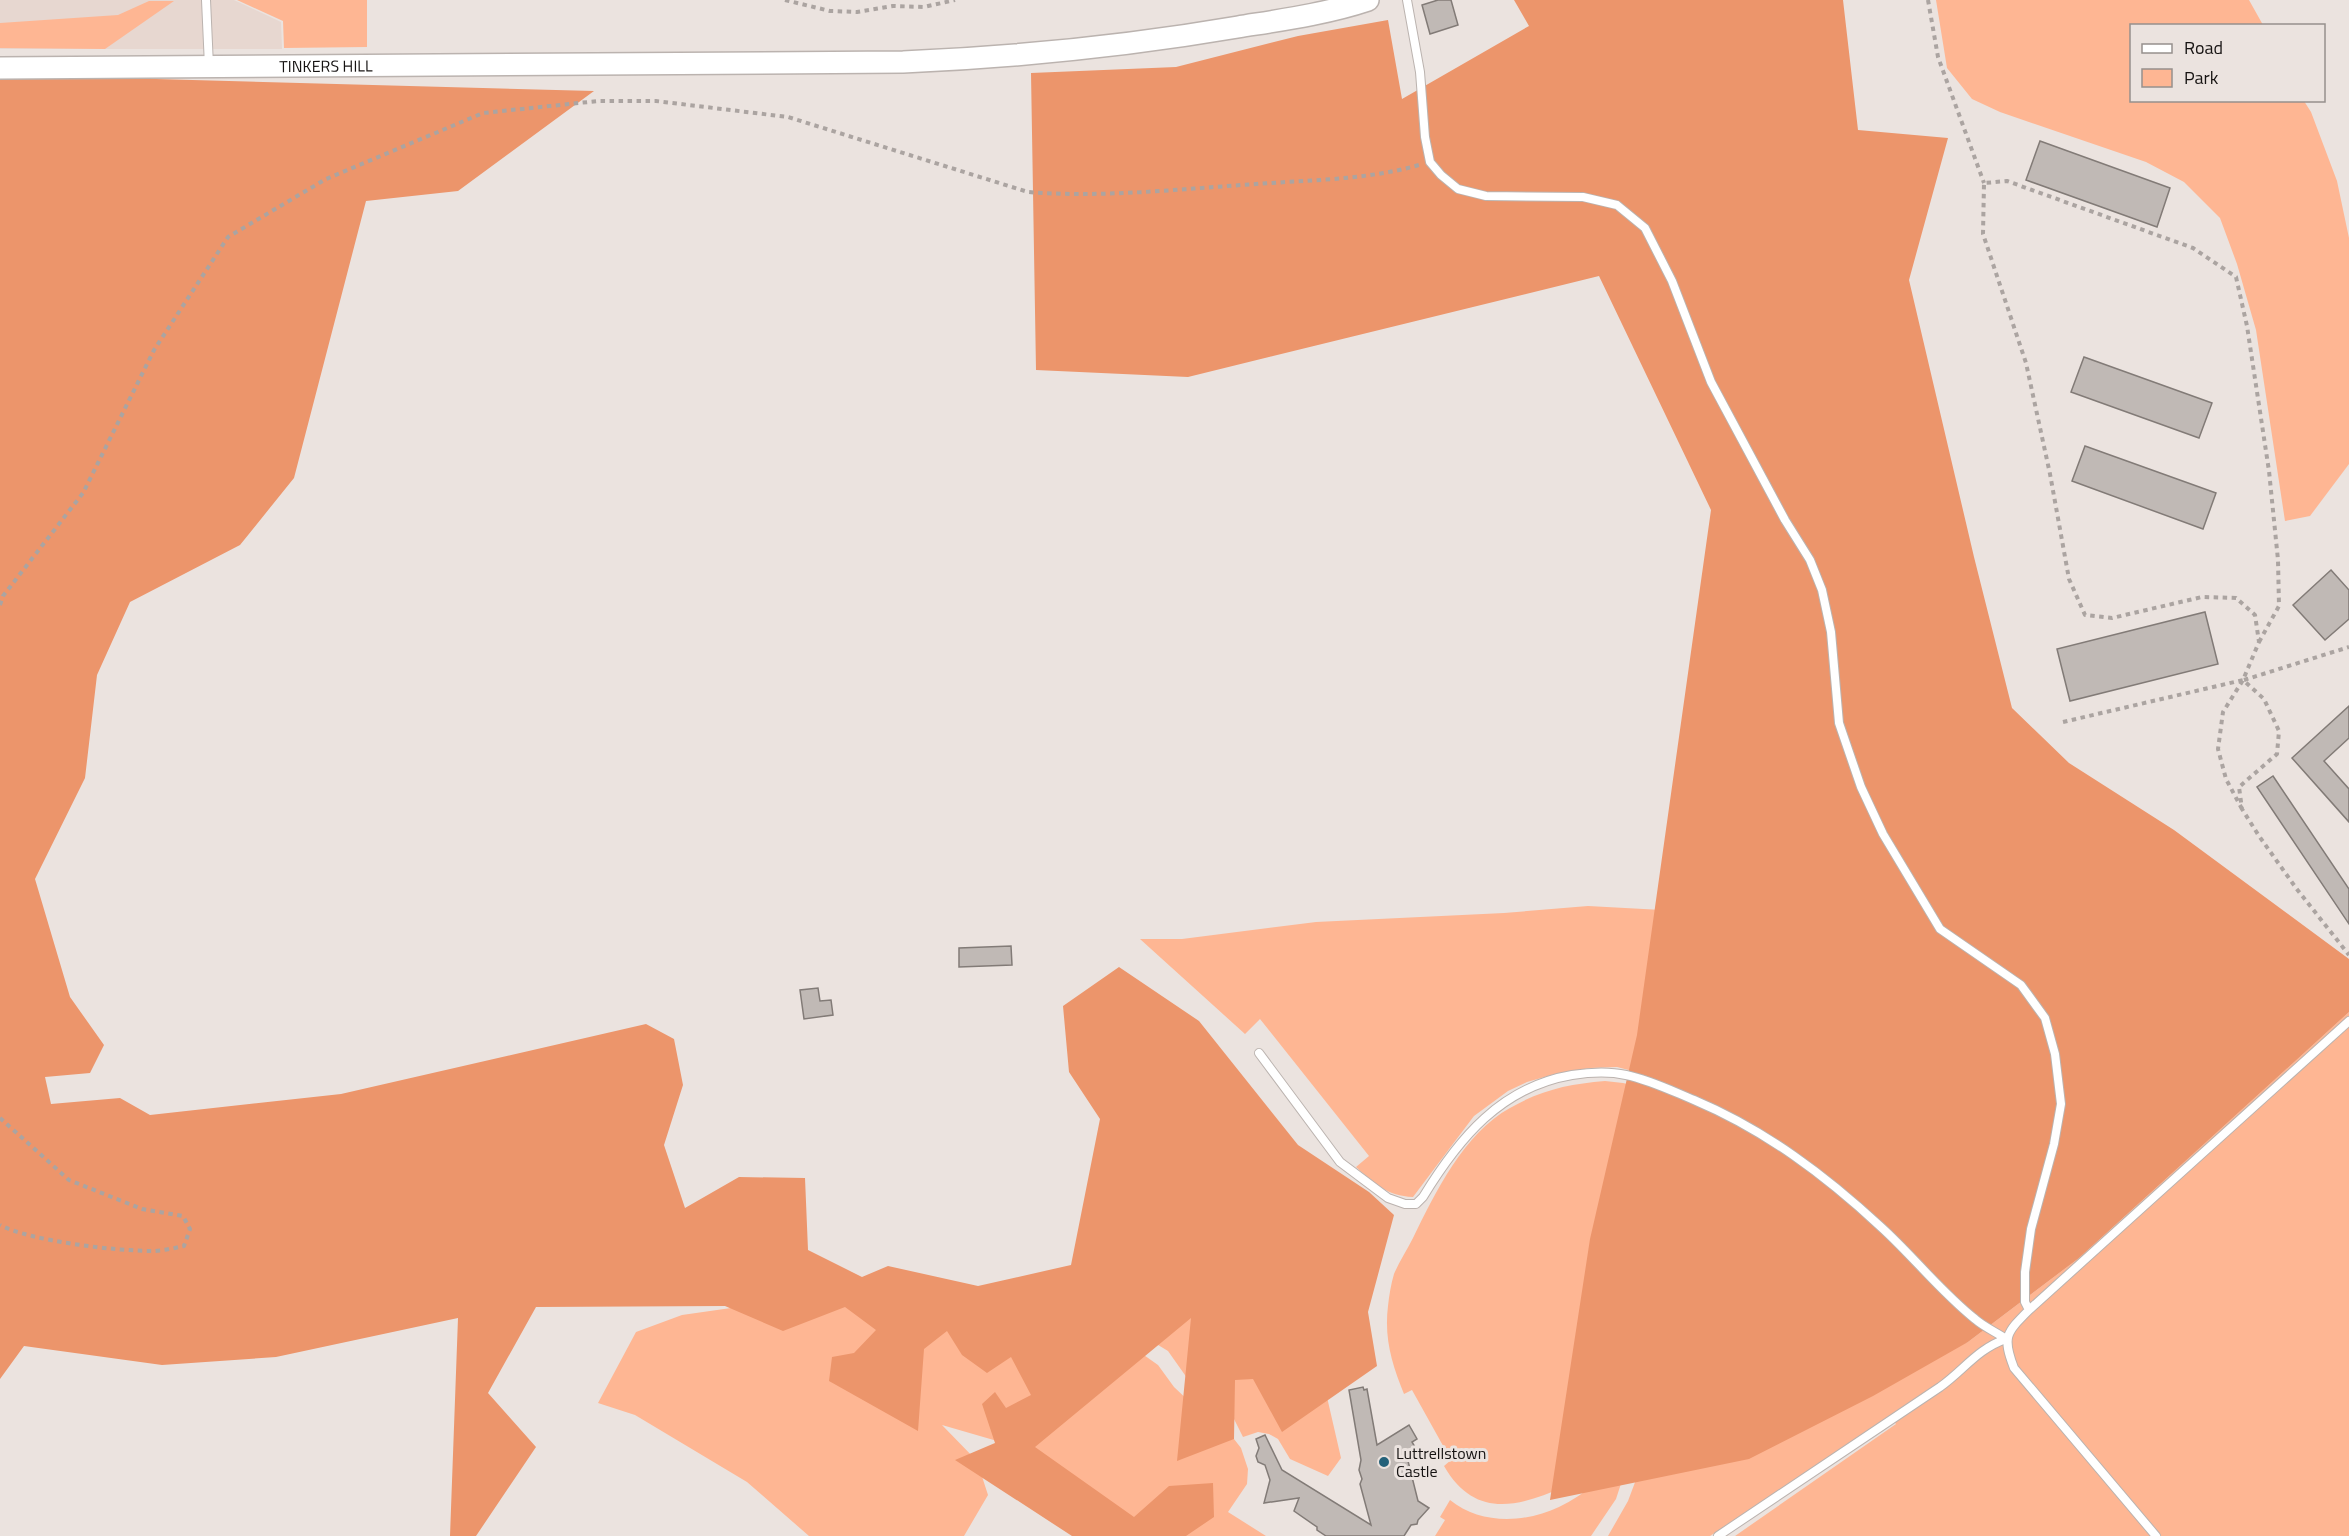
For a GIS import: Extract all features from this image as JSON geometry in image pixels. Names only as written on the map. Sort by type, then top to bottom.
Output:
[{"type":"main road","name":"TINKERS HILL","points":[[0,68],[903,62],[996,58],[1169,39],[1300,17],[1368,0]]},
{"type":"lane","points":[[206,0],[209,67]]},
{"type":"lane","points":[[1407,0],[1419,62],[1425,137],[1430,162],[1440,175],[1458,189],[1486,196],[1583,197],[1617,205],[1646,228],[1672,280],[1711,382],[1785,520],[1810,560],[1822,590],[1830,632],[1839,723],[1861,788],[1883,834],[1940,929],[2021,985],[2045,1018],[2055,1054],[2061,1104],[2054,1144],[2031,1229],[2025,1272],[2025,1302],[2029,1310]]},
{"type":"lane","points":[[1718,1536],[1945,1383],[1990,1344],[2006,1339],[2016,1323],[2029,1310],[2349,1021]]},
{"type":"lane","points":[[1259,1053],[1340,1162],[1378,1192],[1406,1204],[1416,1204],[1423,1197],[1471,1131],[1490,1113],[1519,1092],[1549,1079],[1600,1072],[1625,1074],[1650,1082],[1737,1119],[1774,1141],[1818,1173],[1882,1227],[1976,1320],[2006,1339],[2014,1368],[2156,1536]]},
{"type":"path","points":[[785,0],[830,11],[857,12],[893,6],[924,7],[955,0]]},
{"type":"path","points":[[1928,0],[1938,57],[1984,183],[1983,234],[2026,363],[2050,474],[2069,579],[2085,615],[2112,618],[2202,597],[2236,598],[2256,615],[2259,642]]},
{"type":"path","points":[[0,605],[3,596],[83,493],[154,350],[228,237],[326,179],[483,113],[598,101],[656,101],[788,117],[1028,192],[1067,195],[1215,187],[1378,174],[1430,162]]},
{"type":"path","points":[[1984,183],[2007,181],[2193,248],[2235,277],[2247,326],[2270,471],[2278,560],[2279,606],[2259,642],[2243,680],[2223,712],[2218,749],[2226,779],[2242,809],[2296,888],[2349,955]]},
{"type":"path","points":[[2063,722],[2243,680],[2349,647]]},
{"type":"path","points":[[2242,809],[2239,787],[2277,754],[2279,731],[2264,699],[2243,680]]},
{"type":"path","points":[[0,1118],[69,1180],[142,1209],[183,1216],[190,1230],[184,1246],[153,1251],[61,1241],[11,1231],[0,1225]]},
{"type":"shaded area","points":[[0,0],[234,0],[281,22],[282,49],[0,49]]},
{"type":"shaded area","points":[[1514,0],[1843,0],[1858,130],[1948,138],[1909,280],[2012,708],[2069,763],[2174,830],[2349,959],[2349,1012],[2079,1258],[1968,1342],[1873,1396],[1749,1459],[1550,1500],[1590,1239],[1637,1035],[1711,510],[1599,276],[1188,377],[1036,370],[1031,73],[1176,67],[1298,36],[1388,20],[1402,99],[1529,26]]},
{"type":"shaded area","points":[[11,75],[594,91],[458,191],[366,201],[294,478],[240,545],[130,602],[97,675],[85,778],[35,879],[70,997],[104,1045],[90,1073],[45,1077],[51,1104],[120,1098],[150,1115],[341,1094],[646,1024],[674,1039],[683,1085],[664,1145],[685,1208],[739,1177],[805,1178],[808,1250],[862,1277],[888,1266],[978,1286],[1071,1265],[1100,1119],[1069,1072],[1063,1006],[1119,967],[1199,1021],[1298,1145],[1369,1192],[1394,1215],[1368,1312],[1377,1366],[1282,1432],[1253,1379],[1235,1380],[1234,1439],[1177,1461],[1191,1318],[1035,1447],[1134,1517],[1169,1486],[1213,1483],[1214,1517],[1186,1536],[1072,1536],[955,1460],[995,1443],[982,1404],[995,1392],[1006,1408],[1031,1395],[1011,1357],[987,1373],[962,1355],[947,1331],[924,1349],[918,1431],[829,1381],[832,1357],[854,1353],[876,1330],[845,1307],[783,1331],[725,1306],[536,1307],[488,1393],[536,1447],[476,1536],[450,1536],[458,1318],[276,1357],[162,1365],[24,1346],[0,1379],[0,78]]},
{"type":"green space","points":[[237,0],[367,0],[367,47],[284,48],[283,21]]},
{"type":"green space","points":[[1936,0],[2249,0],[2262,24],[2130,24],[2130,102],[2305,102],[2311,112],[2337,181],[2349,238],[2349,464],[2310,516],[2285,521],[2256,330],[2237,264],[2220,218],[2184,182],[2146,162],[2000,112],[1972,99],[1947,68]]},
{"type":"green space","points":[[149,1],[174,1],[105,49],[0,48],[0,23],[118,15]]},
{"type":"green space","points":[[1588,906],[1662,910],[1644,1074],[1617,1067],[1590,1068],[1555,1074],[1527,1082],[1508,1091],[1474,1116],[1413,1197],[1389,1192],[1356,1167],[1369,1156],[1260,1019],[1245,1034],[1140,939],[1182,939],[1316,922],[1504,913]]},
{"type":"green space","points":[[2349,1012],[2349,1536],[1735,1536],[1896,1424],[1890,1416],[1710,1536],[1608,1536],[1628,1501],[1640,1469],[1968,1342],[2079,1258]]},
{"type":"green space","points":[[1605,1081],[1648,1089],[1564,1487],[1529,1500],[1513,1503],[1497,1504],[1482,1501],[1456,1483],[1444,1466],[1451,1460],[1412,1390],[1404,1394],[1393,1362],[1387,1329],[1388,1302],[1394,1274],[1452,1166],[1465,1148],[1494,1119],[1510,1108],[1544,1092],[1567,1086]]},
{"type":"green space","points":[[827,1276],[1141,1353],[1158,1365],[1174,1387],[1192,1404],[1227,1430],[1241,1448],[1248,1469],[1247,1484],[1228,1512],[1266,1536],[1142,1536],[1004,1443],[942,1425],[977,1461],[988,1495],[964,1536],[809,1536],[747,1482],[635,1415],[598,1403],[636,1332],[682,1315],[759,1304]]},
{"type":"green space","points":[[1153,1290],[1318,1358],[1341,1458],[1328,1476],[1290,1459],[1278,1439],[1269,1434],[1258,1432],[1243,1437],[1233,1417],[1192,1385],[1168,1351],[1140,1334]]},
{"type":"green space","points":[[1630,1456],[1616,1499],[1591,1536],[1435,1536],[1445,1520],[1440,1517],[1450,1500],[1475,1514],[1489,1517],[1503,1519],[1532,1516],[1559,1507],[1578,1496]]},
{"type":"building","points":[[1438,0],[1451,0],[1458,25],[1430,34],[1422,5]]},
{"type":"building","points":[[2040,141],[2170,188],[2157,227],[2026,180]]},
{"type":"building","points":[[2084,357],[2212,403],[2199,438],[2071,392]]},
{"type":"building","points":[[2085,446],[2216,493],[2203,529],[2072,481]]},
{"type":"building","points":[[2331,570],[2349,590],[2349,619],[2325,640],[2293,605]]},
{"type":"building","points":[[2205,612],[2218,664],[2070,701],[2057,649]]},
{"type":"building","points":[[2349,706],[2349,738],[2324,761],[2349,789],[2349,822],[2292,758]]},
{"type":"building","points":[[2273,776],[2349,889],[2349,924],[2257,787]]},
{"type":"building","points":[[1011,946],[1012,965],[959,967],[959,948]]},
{"type":"building","points":[[818,988],[820,1001],[831,1000],[833,1015],[804,1019],[800,990]]},
{"type":"building","name":"Luttrellstown Castle","points":[[1363,1387],[1364,1390],[1367,1389],[1377,1445],[1409,1425],[1417,1439],[1412,1442],[1419,1454],[1408,1461],[1418,1501],[1429,1508],[1417,1524],[1411,1525],[1404,1536],[1326,1536],[1294,1511],[1299,1498],[1264,1503],[1270,1480],[1265,1465],[1258,1462],[1256,1456],[1259,1448],[1256,1439],[1265,1435],[1282,1470],[1371,1525],[1360,1484],[1361,1460],[1349,1390]]},
{"type":"place","name":"Luttrellstown Castle","points":[[1384,1462]]}]
